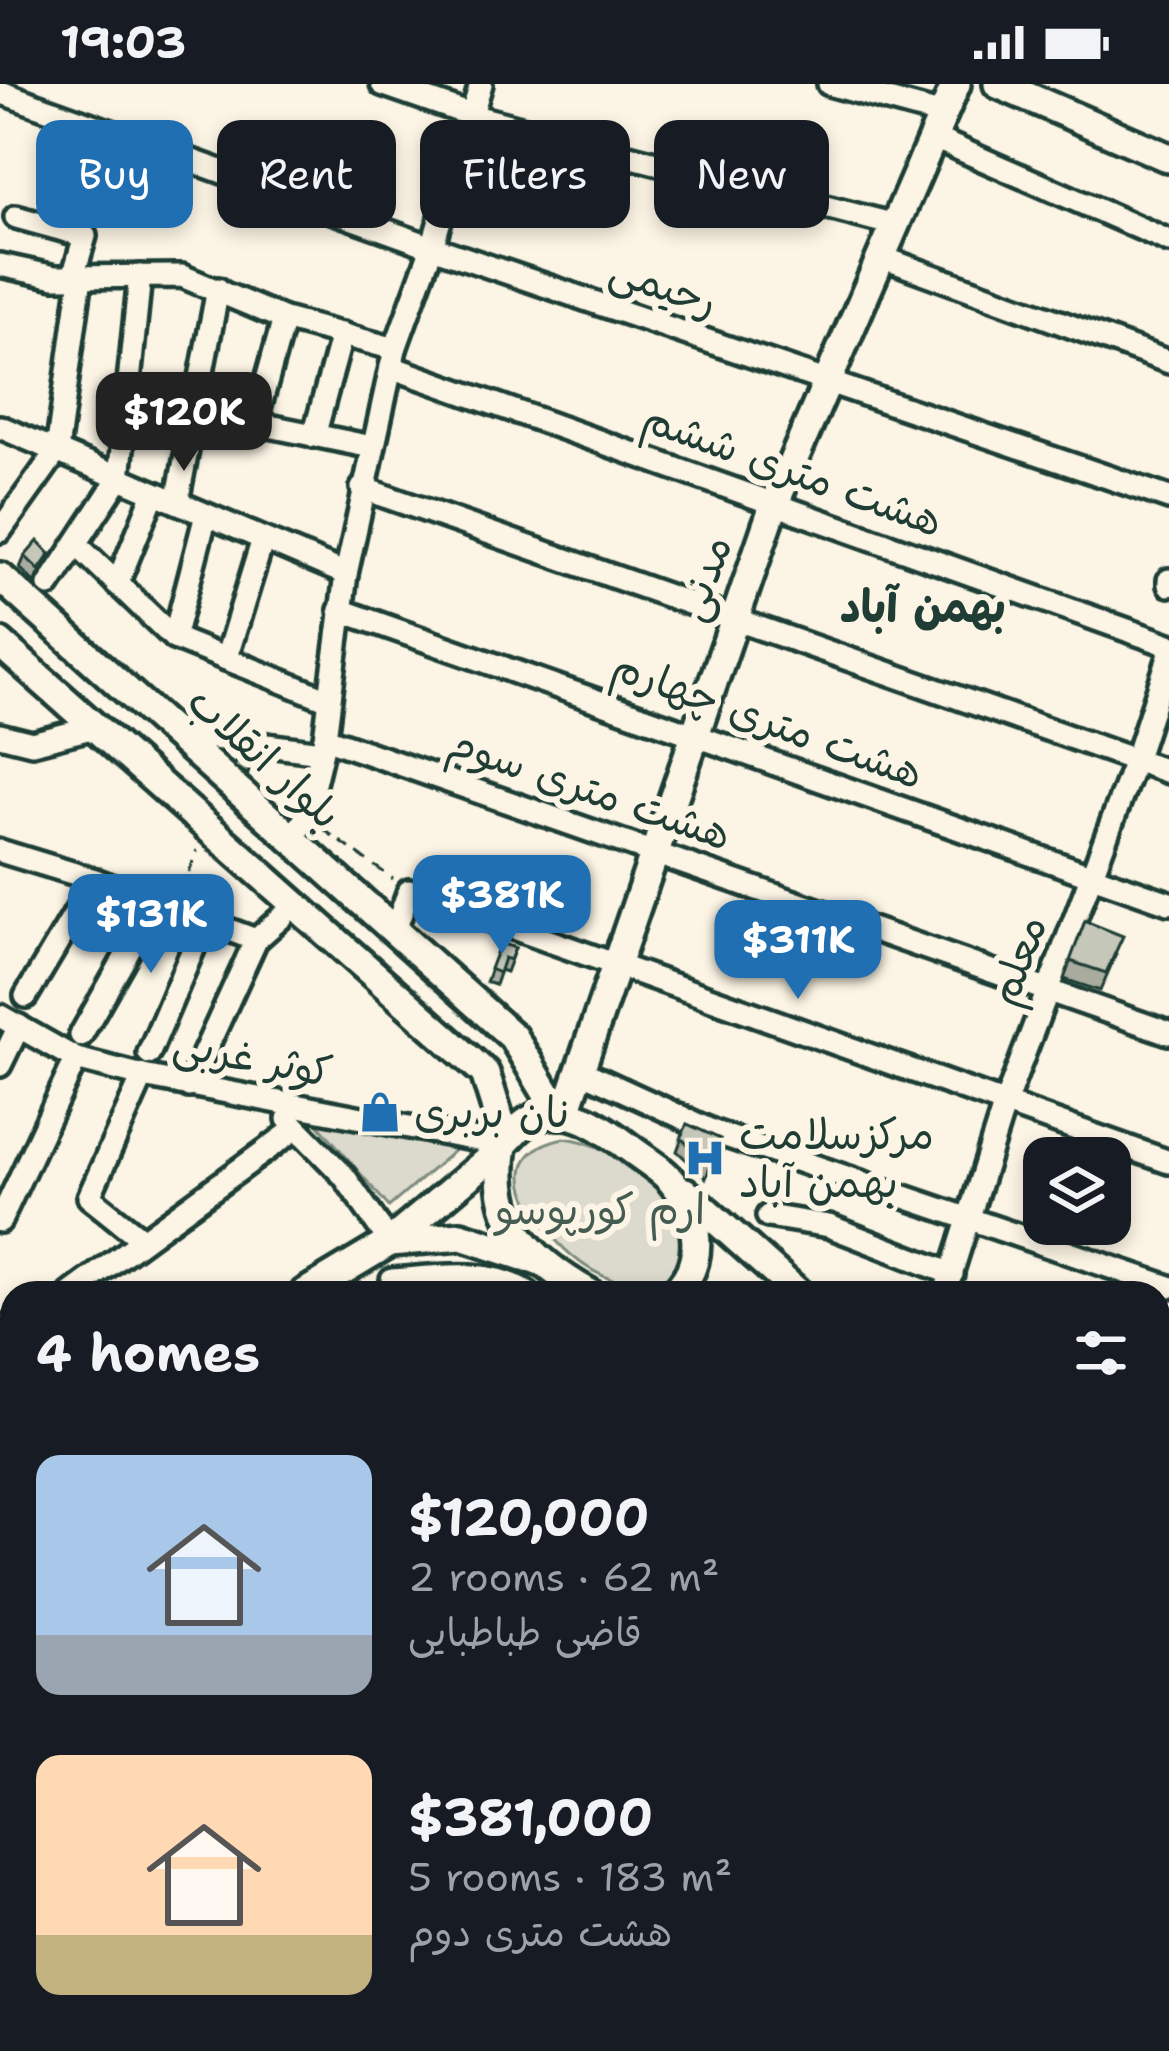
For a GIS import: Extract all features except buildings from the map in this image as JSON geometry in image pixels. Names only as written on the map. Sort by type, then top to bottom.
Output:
[{"type":"main road","name":"مدنی","points":[[562,1114],[774,505],[956,84]]},
{"type":"main road","points":[[998,84],[1169,158]]},
{"type":"main road","name":"بلوار انقلاب","points":[[0,578],[175,734],[299,828],[395,931],[513,1037],[562,1114]]},
{"type":"main road","points":[[0,643],[485,1073],[504,1145],[500,1195],[510,1223],[541,1262]]},
{"type":"main road","points":[[325,1281],[390,1242],[519,1127],[538,1116],[562,1114],[594,1123],[673,1181],[785,1281]]},
{"type":"main road","points":[[673,1181],[691,1215],[698,1243],[686,1281]]},
{"type":"main road","points":[[390,1242],[461,1236],[541,1262],[571,1281]]},
{"type":"street","points":[[382,84],[474,116],[895,225]]},
{"type":"street","points":[[299,828],[323,745],[346,574],[393,358],[481,84]]},
{"type":"street","points":[[830,84],[938,126],[1169,241]]},
{"type":"street","name":"رحیمی","points":[[0,92],[432,247],[1169,498]]},
{"type":"street","points":[[0,531],[56,451],[85,236],[16,217]]},
{"type":"street","points":[[881,257],[1169,362]]},
{"type":"street","name":"هشت متری ششم","points":[[0,265],[77,277],[182,276],[284,319],[342,334],[774,505],[1169,645]]},
{"type":"street","points":[[49,585],[119,478],[140,276]]},
{"type":"street","points":[[177,502],[218,289]]},
{"type":"street","points":[[255,423],[284,319]]},
{"type":"street","points":[[314,436],[342,334]]},
{"type":"street","points":[[196,411],[372,447]]},
{"type":"street","points":[[0,428],[346,574]]},
{"type":"street","points":[[362,488],[1169,772]]},
{"type":"street","points":[[118,584],[154,493]]},
{"type":"street","points":[[174,638],[206,515]]},
{"type":"street","points":[[226,659],[263,539]]},
{"type":"street","points":[[76,544],[174,638],[329,700]]},
{"type":"street","name":"هشت متری چهارم","points":[[340,610],[1169,902]]},
{"type":"street","name":"معلم","points":[[950,1281],[1004,1106],[1169,658]]},
{"type":"street","points":[[0,735],[32,743],[94,727]]},
{"type":"street","name":"هشت متری سوم","points":[[175,734],[323,745],[653,850],[1169,1033]]},
{"type":"street","points":[[0,851],[95,880],[256,940]]},
{"type":"street","points":[[26,996],[95,880]]},
{"type":"street","points":[[395,931],[409,891],[1169,1162]]},
{"type":"street","points":[[81,1034],[166,907]]},
{"type":"street","points":[[190,1086],[256,940],[284,916]]},
{"type":"street","points":[[149,1053],[205,921]]},
{"type":"street","points":[[0,1065],[9,1021]]},
{"type":"street","name":"کوثر غربی","points":[[9,1021],[76,1059],[143,1076],[504,1145]]},
{"type":"street","points":[[0,1221],[76,1059]]},
{"type":"street","points":[[579,1070],[714,1132],[1148,1281]]},
{"type":"street","points":[[143,1076],[88,1197],[143,1240]]},
{"type":"street","points":[[272,1100],[344,1176],[390,1242]]},
{"type":"street","points":[[87,1281],[296,1129]]},
{"type":"street","points":[[768,1216],[829,1226],[943,1281]]},
{"type":"street","points":[[392,1280],[408,1281]]},
{"type":"path","points":[[166,907],[206,825]]},
{"type":"path","points":[[299,828],[409,891]]},
{"type":"green space","points":[[313,1118],[457,1148],[389,1207]]},
{"type":"green space","name":"ارم کورپوسو","points":[[564,1138],[581,1141],[618,1157],[651,1182],[684,1230],[682,1254],[671,1275],[659,1281],[616,1281],[565,1250],[526,1196],[522,1177],[526,1160],[539,1147]]},
{"type":"place","name":"نان بربری","points":[[380,1112]]},
{"type":"place","name":"مرکزسلامت بهمن آباد","points":[[705,1158]]},
{"type":"district","name":"بهمن آباد","points":[[923,606]]}]
